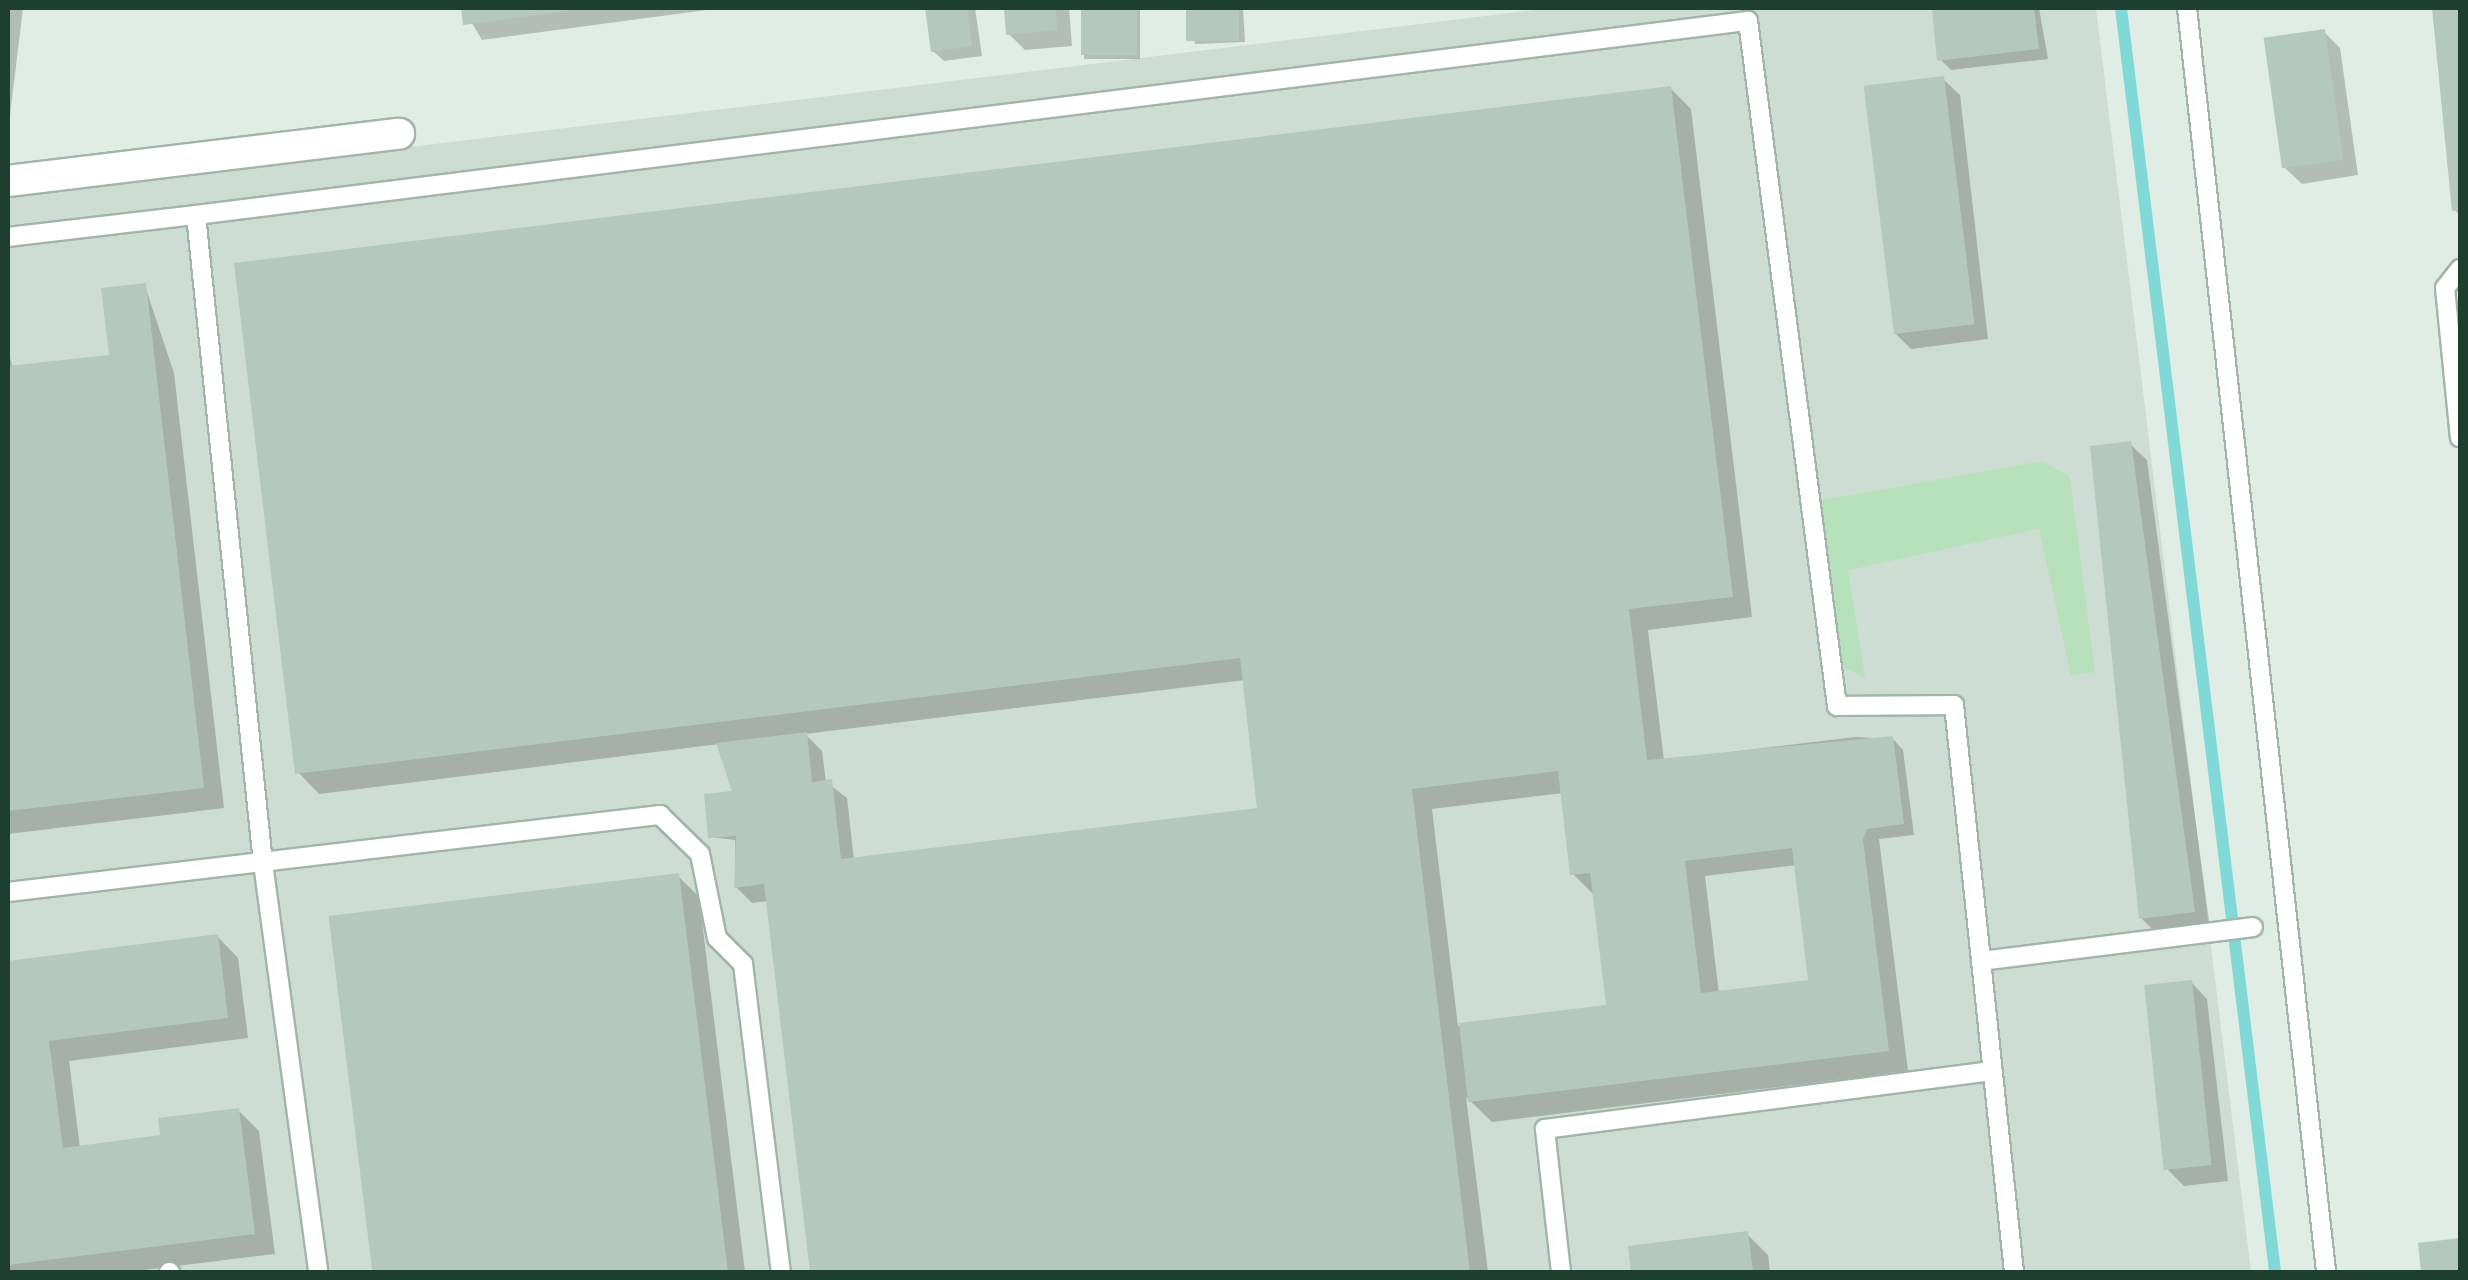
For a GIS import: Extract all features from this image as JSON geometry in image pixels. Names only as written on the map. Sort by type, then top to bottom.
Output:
[{"type":"street","points":[[8,181],[400,134]]},
{"type":"lane","points":[[2187,8],[2326,1272]]},
{"type":"lane","points":[[8,237],[1748,20],[1837,706],[1954,705],[2014,1272]]},
{"type":"lane","points":[[196,215],[263,863],[318,1272]]},
{"type":"lane","points":[[2460,269],[2445,288],[2460,437]]},
{"type":"lane","points":[[8,892],[660,815],[700,854],[716,938],[743,964],[781,1272]]},
{"type":"lane","points":[[1981,960],[2254,927]]},
{"type":"lane","points":[[1561,1272],[1545,1129],[1992,1070]]},
{"type":"shaded area","points":[[1551,8],[2096,8],[2251,1272],[8,1272],[8,196]]},
{"type":"green space","points":[[2042,461],[2070,477],[2095,672],[2071,676],[2039,529],[1848,570],[1865,678],[1843,667],[1817,501]]},
{"type":"building","points":[[461,8],[574,8],[574,10],[463,25]]},
{"type":"building","points":[[925,8],[967,8],[972,46],[931,52]]},
{"type":"building","points":[[1004,8],[1056,8],[1057,30],[1006,35]]},
{"type":"building","points":[[1081,8],[1137,8],[1137,55],[1081,55]]},
{"type":"building","points":[[1186,8],[1239,8],[1239,41],[1186,41]]},
{"type":"building","points":[[2034,8],[2039,49],[1937,61],[1932,9]]},
{"type":"building","points":[[2432,8],[2460,8],[2460,210],[2452,211]]},
{"type":"building","points":[[2325,29],[2343,160],[2282,168],[2264,38]]},
{"type":"building","points":[[1944,76],[1974,324],[1894,334],[1864,86]]},
{"type":"building","points":[[1671,86],[1733,597],[1629,609],[1647,760],[1893,736],[1904,824],[1867,829],[1863,839],[1889,1051],[1468,1102],[1459,1023],[1606,1005],[1590,873],[1570,875],[1558,771],[1412,789],[1470,1272],[810,1272],[764,884],[734,888],[736,836],[708,838],[704,794],[732,791],[716,743],[807,732],[812,782],[832,779],[841,859],[1257,808],[1240,658],[295,774],[234,263]],"holes":[[[1792,848],[1808,980],[1701,993],[1685,861]]]},
{"type":"building","points":[[146,283],[204,788],[8,811],[8,366],[109,355],[101,288]]},
{"type":"building","points":[[2131,441],[2195,912],[2139,919],[2090,446]]},
{"type":"building","points":[[679,873],[728,1272],[372,1272],[329,916]]},
{"type":"building","points":[[218,934],[228,1018],[49,1041],[63,1148],[160,1135],[158,1118],[239,1108],[255,1234],[8,1265],[8,961]]},
{"type":"building","points":[[2192,980],[2211,1165],[2164,1170],[2144,985]]},
{"type":"building","points":[[1748,1231],[1753,1272],[1631,1272],[1628,1246]]},
{"type":"building","points":[[2460,1238],[2460,1272],[2421,1272],[2418,1243]]},
{"type":"waterway","points":[[2121,8],[2275,1272]]}]
